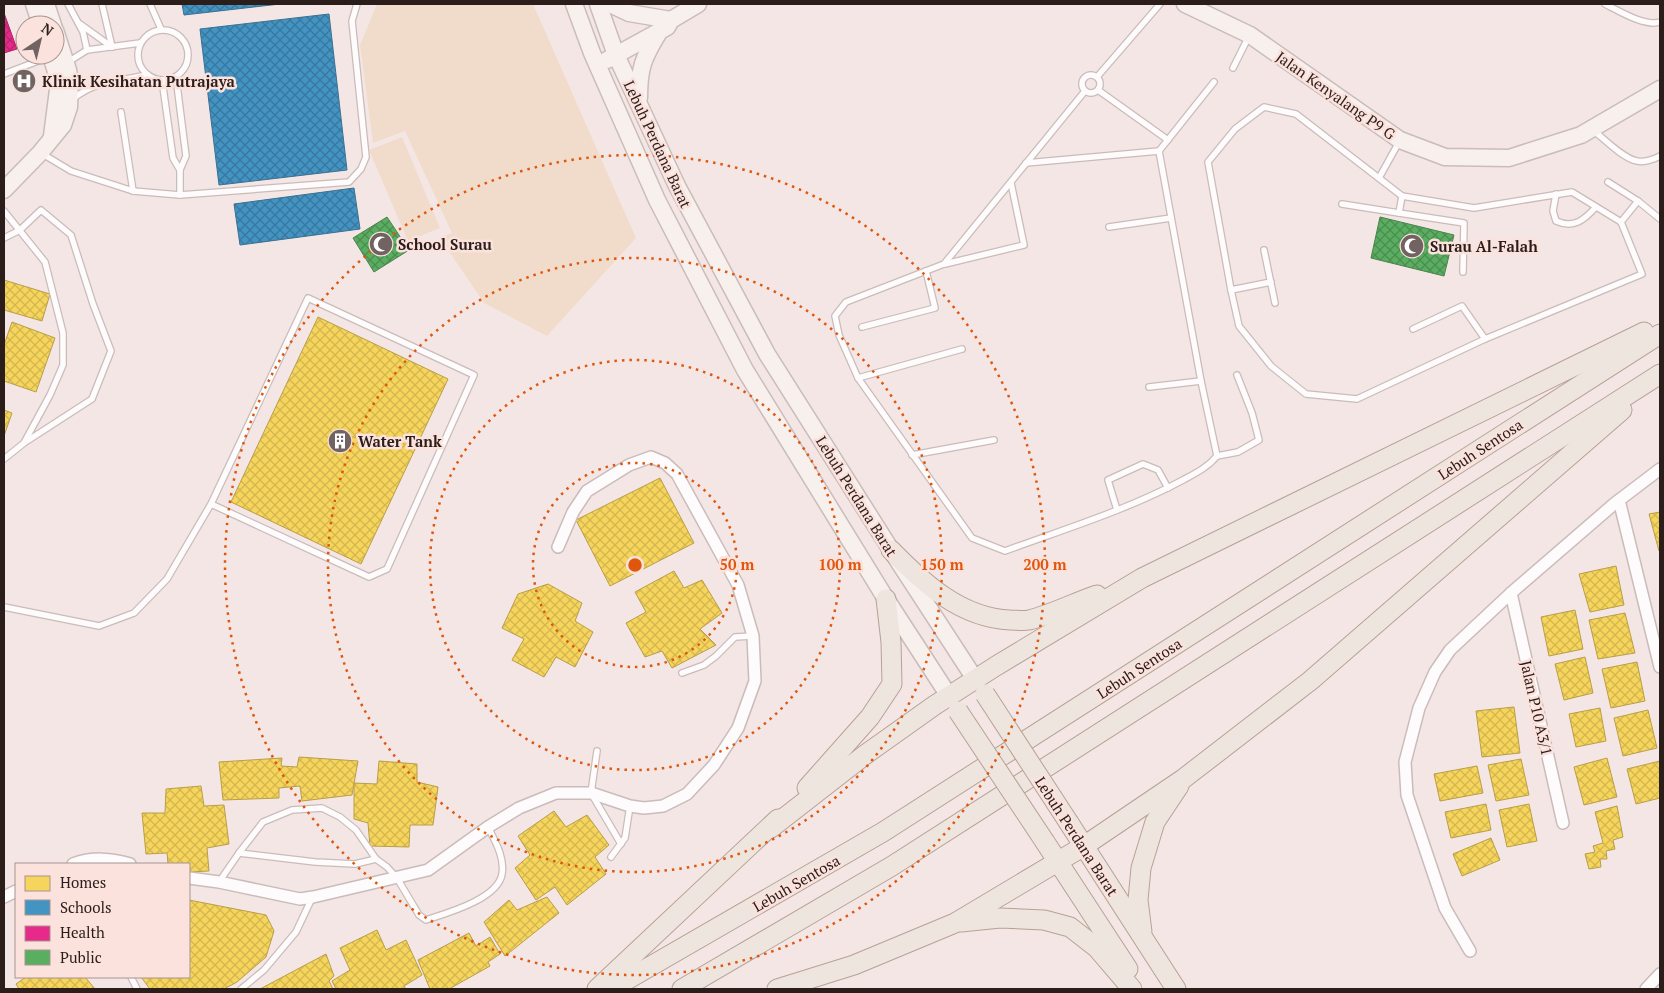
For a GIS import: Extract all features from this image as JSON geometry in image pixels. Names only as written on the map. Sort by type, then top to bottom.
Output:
[{"type":"main road","points":[[891,550],[917,577],[938,593],[969,610],[993,619],[1028,620],[1142,578],[1660,324]]},
{"type":"main road","name":"Lebuh Sentosa","points":[[611,989],[883,832],[1660,334]]},
{"type":"main road","points":[[777,989],[854,965],[955,923],[1084,846],[1183,779],[1310,681],[1660,375]]},
{"type":"main road","points":[[682,989],[892,866],[1660,375]]},
{"type":"main road","points":[[597,989],[771,828],[866,754],[954,703],[1142,578]]},
{"type":"main road","points":[[771,828],[864,724],[892,684],[891,642],[886,599]]},
{"type":"main road","name":"Lebuh Perdana Barat","points":[[980,686],[1176,989]]},
{"type":"main road","name":"Lebuh Perdana Barat","points":[[954,703],[1141,989]]},
{"type":"main road","points":[[1143,937],[1138,900],[1141,868],[1155,822],[1183,779]]},
{"type":"main road","points":[[955,923],[1009,918],[1044,920],[1070,927],[1097,948],[1132,989]]},
{"type":"street","name":"Lebuh Perdana Barat","points":[[574,4],[595,59],[658,200],[746,370],[886,599],[954,703]]},
{"type":"street","name":"Lebuh Perdana Barat","points":[[598,4],[614,50],[677,186],[767,354],[980,686]]},
{"type":"street","points":[[610,4],[629,13],[665,23]]},
{"type":"street","points":[[595,59],[698,4]]},
{"type":"street","name":"Jalan Kenyalang P9 G","points":[[1186,4],[1250,34],[1400,140],[1445,157],[1508,158],[1581,135],[1660,89]]},
{"type":"street","points":[[639,103],[639,77],[644,58],[665,23]]},
{"type":"street","points":[[52,138],[58,82],[57,65]]},
{"type":"street","points":[[4,190],[40,153],[62,125],[69,102],[70,81],[60,65]]},
{"type":"street","points":[[190,878],[219,882],[300,899],[313,897],[428,870],[518,808],[556,793],[591,793],[630,806],[644,808],[663,806],[687,794],[714,765],[738,728],[755,681],[753,636],[738,585],[677,474],[665,463],[651,457],[629,465],[588,491],[573,512],[558,547]]},
{"type":"street","points":[[1470,951],[1442,899],[1407,795],[1405,762],[1419,708],[1435,672],[1450,650],[1511,593],[1619,500],[1660,469]]},
{"type":"street","points":[[1619,500],[1660,667]]},
{"type":"street","name":"Jalan P10 A3/1","points":[[1511,593],[1563,823]]},
{"type":"street","points":[[76,863],[83,860],[116,862]]},
{"type":"street","points":[[4,898],[15,892]]},
{"type":"street","points":[[1646,989],[1660,974]]},
{"type":"lane","points":[[68,4],[79,22],[87,50]]},
{"type":"lane","points":[[102,4],[112,47]]},
{"type":"lane","points":[[150,4],[161,29]]},
{"type":"lane","points":[[40,153],[71,172],[133,191],[180,195],[348,182],[361,169],[366,157],[352,21],[357,4]]},
{"type":"lane","points":[[1097,77],[1160,4]]},
{"type":"lane","points":[[1606,4],[1631,18],[1656,24],[1660,22]]},
{"type":"lane","points":[[79,22],[112,47]]},
{"type":"lane","points":[[69,102],[84,90],[97,85],[148,75],[162,80],[176,77],[183,72],[189,56],[188,47],[184,39],[169,30],[161,29],[152,31],[145,36],[140,43],[138,58],[140,65],[148,75]]},
{"type":"lane","points":[[1233,68],[1250,34]]},
{"type":"lane","points":[[65,56],[87,50],[140,43]]},
{"type":"lane","points":[[4,74],[33,65]]},
{"type":"lane","points":[[1091,75],[1097,77],[1100,82],[1098,90],[1092,93],[1085,91],[1082,85],[1085,78],[1091,75]]},
{"type":"lane","points":[[176,77],[186,156],[180,170],[180,195]]},
{"type":"lane","points":[[162,80],[173,158],[180,170]]},
{"type":"lane","points":[[1026,163],[1159,151],[1214,82]]},
{"type":"lane","points":[[1098,90],[1168,140]]},
{"type":"lane","points":[[944,264],[1085,91]]},
{"type":"lane","points":[[1264,107],[1296,114],[1402,196],[1474,208],[1572,192],[1621,222],[1642,274],[1485,339],[1357,399],[1306,394],[1271,366],[1239,326],[1208,162],[1235,129],[1264,107]]},
{"type":"lane","points":[[121,112],[133,191]]},
{"type":"lane","points":[[1592,129],[1617,151],[1637,162],[1655,159],[1660,156]]},
{"type":"lane","points":[[1379,178],[1400,140]]},
{"type":"lane","points":[[1159,151],[1170,218],[1217,456]]},
{"type":"lane","points":[[1608,182],[1638,200],[1660,219]]},
{"type":"lane","points":[[1011,183],[1024,245],[944,264],[846,302],[835,316],[839,334],[858,378],[972,538],[1005,551],[1117,510],[1168,488],[1210,465],[1217,456],[1238,452],[1259,440],[1252,413],[1237,375]]},
{"type":"lane","points":[[1556,194],[1553,211],[1556,220],[1565,225],[1584,220],[1596,207]]},
{"type":"lane","points":[[1399,213],[1402,196]]},
{"type":"lane","points":[[1621,222],[1638,200]]},
{"type":"lane","points":[[1342,204],[1464,223],[1463,272]]},
{"type":"lane","points":[[4,238],[20,230],[41,210],[71,235],[110,351],[92,399],[24,443],[4,459]]},
{"type":"lane","points":[[4,211],[45,262],[63,333],[62,365],[50,395],[24,443]]},
{"type":"lane","points":[[1109,227],[1170,218]]},
{"type":"lane","points":[[1264,250],[1275,303]]},
{"type":"lane","points":[[862,327],[935,308],[926,271]]},
{"type":"lane","points":[[1231,290],[1271,282]]},
{"type":"lane","points":[[4,607],[99,626],[134,613],[167,579],[211,504],[308,298],[474,375],[387,570],[369,577],[211,504]]},
{"type":"lane","points":[[1413,329],[1462,306],[1485,339]]},
{"type":"lane","points":[[858,378],[962,348]]},
{"type":"lane","points":[[1149,387],[1201,381]]},
{"type":"lane","points":[[912,456],[994,440]]},
{"type":"lane","points":[[1117,510],[1108,480],[1143,464],[1158,470],[1168,488]]},
{"type":"lane","points":[[682,673],[704,665],[735,637],[753,636]]},
{"type":"lane","points":[[597,751],[591,793],[621,844]]},
{"type":"lane","points":[[611,857],[625,838],[630,806]]},
{"type":"lane","points":[[219,882],[264,822],[292,810],[322,808],[340,817],[356,830],[376,859],[388,867],[397,878],[419,915],[426,920],[452,912],[487,895],[497,886],[502,874],[501,853],[488,827]]},
{"type":"lane","points":[[239,853],[314,862],[355,864],[376,859]]},
{"type":"lane","points":[[241,989],[264,970],[296,932],[313,897]]},
{"type":"lane","points":[[131,978],[137,989]]},
{"type":"shaded area","points":[[377,4],[533,4],[636,238],[547,336],[484,303],[440,238],[452,233],[405,131],[373,143],[360,45]]},
{"type":"shaded area","points":[[402,137],[440,228],[408,241],[369,150]]},
{"type":"building: Homes","points":[[4,280],[50,294],[42,321],[4,310]]},
{"type":"building: Homes","name":"Water Tank","points":[[318,317],[448,379],[361,564],[231,502]]},
{"type":"building: Homes","points":[[12,322],[55,338],[36,392],[4,381],[4,345]]},
{"type":"building: Homes","points":[[4,410],[12,413],[4,436]]},
{"type":"building: Homes","points":[[660,478],[694,543],[610,586],[576,520]]},
{"type":"building: Homes","points":[[1660,512],[1660,551],[1659,551],[1649,514]]},
{"type":"building: Homes","points":[[1616,566],[1624,605],[1590,612],[1579,574]]},
{"type":"building: Homes","points":[[674,571],[684,588],[702,580],[722,613],[700,629],[716,645],[672,668],[662,651],[645,657],[626,623],[646,612],[635,592]]},
{"type":"building: Homes","points":[[548,584],[582,603],[575,621],[593,632],[575,667],[556,657],[544,677],[512,660],[524,639],[502,628],[518,594]]},
{"type":"building: Homes","points":[[1575,610],[1583,649],[1549,656],[1541,617]]},
{"type":"building: Homes","points":[[1625,613],[1635,653],[1598,659],[1589,620]]},
{"type":"building: Homes","points":[[1585,657],[1593,693],[1564,700],[1555,664]]},
{"type":"building: Homes","points":[[1637,662],[1645,701],[1611,708],[1602,669]]},
{"type":"building: Homes","points":[[1514,707],[1520,753],[1482,757],[1476,711]]},
{"type":"building: Homes","points":[[1600,708],[1606,741],[1576,747],[1569,714]]},
{"type":"building: Homes","points":[[1648,710],[1657,748],[1623,756],[1614,718]]},
{"type":"building: Homes","points":[[299,757],[358,761],[352,795],[302,801],[300,786],[279,788],[279,798],[223,800],[219,762],[282,758],[281,766],[297,767]]},
{"type":"building: Homes","points":[[1607,758],[1617,797],[1584,805],[1574,767]]},
{"type":"building: Homes","points":[[1521,759],[1529,795],[1496,801],[1488,765]]},
{"type":"building: Homes","points":[[379,761],[417,764],[417,782],[438,787],[433,825],[410,825],[409,847],[370,846],[368,823],[354,819],[354,783],[377,784]]},
{"type":"building: Homes","points":[[1660,761],[1660,798],[1636,804],[1627,769]]},
{"type":"building: Homes","points":[[1477,766],[1483,793],[1440,801],[1434,774]]},
{"type":"building: Homes","points":[[201,786],[204,806],[224,805],[229,844],[207,848],[209,871],[190,872],[190,863],[168,863],[167,853],[146,854],[142,813],[165,813],[166,789]]},
{"type":"building: Homes","points":[[1486,804],[1491,830],[1451,838],[1445,812]]},
{"type":"building: Homes","points":[[1529,804],[1537,841],[1507,847],[1499,810]]},
{"type":"building: Homes","points":[[1617,806],[1623,837],[1613,840],[1615,849],[1606,851],[1607,859],[1600,859],[1601,867],[1589,869],[1585,854],[1595,852],[1593,846],[1603,843],[1595,812]]},
{"type":"building: Homes","points":[[554,811],[566,827],[587,815],[609,845],[595,857],[606,874],[567,905],[555,887],[536,900],[515,868],[530,855],[518,836]]},
{"type":"building: Homes","points":[[1491,838],[1500,860],[1462,876],[1453,854]]},
{"type":"building: Homes","points":[[547,897],[559,913],[505,956],[484,922],[509,900],[517,910]]},
{"type":"building: Homes","points":[[190,900],[266,915],[274,931],[266,957],[237,982],[224,989],[150,989],[142,978],[190,978]]},
{"type":"building: Homes","points":[[377,930],[386,950],[406,940],[422,975],[404,986],[406,989],[336,989],[332,981],[350,970],[340,948]]},
{"type":"building: Homes","points":[[469,933],[476,946],[490,937],[500,954],[488,962],[490,966],[449,989],[430,989],[418,960]]},
{"type":"building: Homes","points":[[326,954],[334,976],[329,981],[333,989],[260,989]]},
{"type":"building: Homes","points":[[25,978],[86,978],[95,989],[19,989],[16,984]]},
{"type":"building: Schools","points":[[182,4],[280,4],[184,15]]},
{"type":"building: Schools","points":[[329,14],[347,170],[219,185],[200,29]]},
{"type":"building: Schools","points":[[354,188],[360,229],[240,245],[234,204]]},
{"type":"building: Health","points":[[4,13],[15,43],[15,50],[4,53]]},
{"type":"building: Public","name":"School Surau","points":[[387,217],[409,250],[374,272],[353,238]]},
{"type":"building: Public","name":"Surau Al-Falah","points":[[1380,217],[1454,235],[1444,276],[1371,258]]},
{"type":"place","name":"Klinik Kesihatan Putrajaya","points":[[24,81]]},
{"type":"place","name":"School Surau","points":[[381,244]]},
{"type":"place","name":"Surau Al-Falah","points":[[1412,246]]},
{"type":"place","name":"Water Tank","points":[[340,441]]}]
